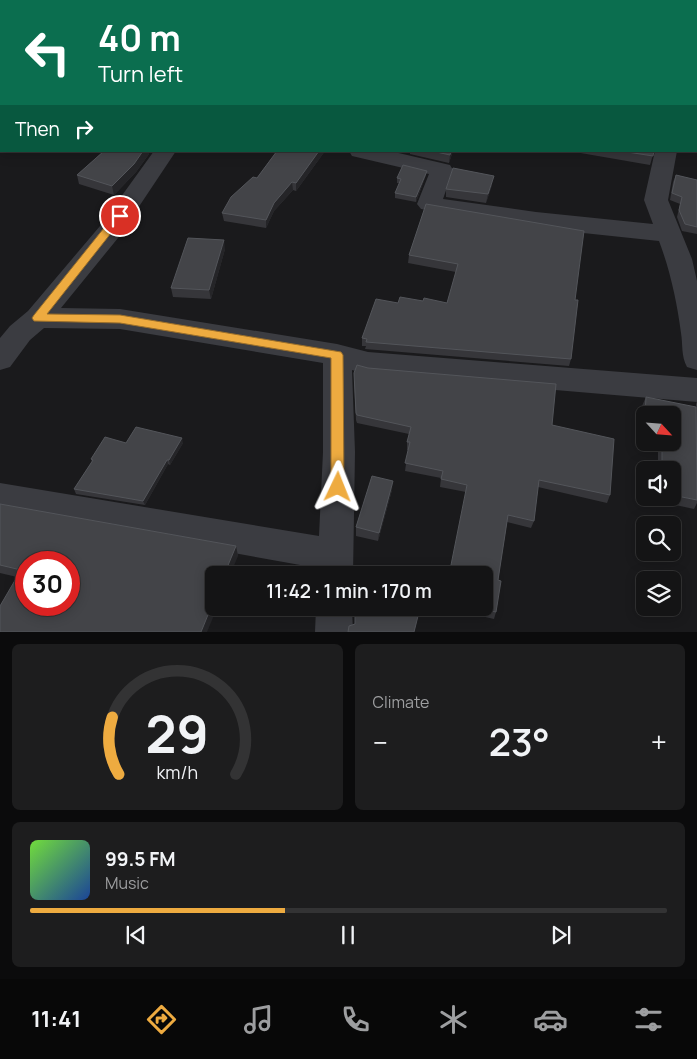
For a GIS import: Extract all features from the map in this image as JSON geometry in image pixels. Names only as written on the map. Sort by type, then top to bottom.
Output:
[{"type":"street","points":[[0,359],[20,333],[38,318],[109,232],[164,152]]},
{"type":"street","points":[[364,152],[442,170],[429,204],[536,220],[669,234]]},
{"type":"street","points":[[666,152],[656,200],[679,259],[695,333],[697,359]]},
{"type":"street","points":[[38,318],[120,319],[337,355],[368,363],[697,390]]},
{"type":"street","points":[[0,497],[335,565],[339,452],[337,355]]},
{"type":"street","points":[[334,616],[334,632]]},
{"type":"building","points":[[103,152],[142,152],[134,164],[112,186],[77,175]]},
{"type":"building","points":[[276,152],[318,152],[296,183],[292,182],[274,203],[266,220],[222,213],[231,197],[253,177],[257,178]]},
{"type":"building","points":[[436,152],[451,152],[450,155]]},
{"type":"building","points":[[627,152],[654,152],[653,156]]},
{"type":"building","points":[[403,165],[427,171],[416,197],[395,193],[401,179],[397,178]]},
{"type":"building","points":[[453,168],[494,176],[488,194],[446,189]]},
{"type":"building","points":[[676,175],[697,180],[697,227],[685,224],[679,210],[682,197],[672,193]]},
{"type":"building","points":[[426,204],[584,231],[575,300],[578,300],[571,359],[366,342],[367,339],[362,338],[376,299],[398,303],[400,297],[423,301],[424,298],[447,303],[458,264],[409,255]]},
{"type":"building","points":[[188,238],[224,240],[209,290],[171,288]]},
{"type":"building","points":[[357,365],[368,368],[556,384],[552,425],[614,439],[610,495],[539,480],[534,521],[508,515],[498,580],[501,581],[496,612],[493,611],[493,566],[451,566],[467,485],[441,479],[443,471],[405,463],[411,427],[357,415],[354,373]]},
{"type":"building","points":[[646,397],[696,407],[697,500],[681,497],[681,461],[662,461],[662,451],[681,451],[681,406],[646,406]]},
{"type":"building","points":[[136,427],[182,438],[143,501],[74,489],[105,437],[126,443]]},
{"type":"building","points":[[372,476],[393,481],[379,533],[356,527]]},
{"type":"building","points":[[0,504],[236,546],[228,566],[205,566],[205,616],[208,616],[201,632],[0,632],[0,606],[15,580],[15,616],[80,616],[80,551],[15,551],[15,569],[0,565]]},
{"type":"building","points":[[355,616],[418,616],[414,632],[348,632],[349,626],[355,624]]},
{"type":"route","points":[[120,216],[38,318],[120,319],[337,355],[338,487]]}]
